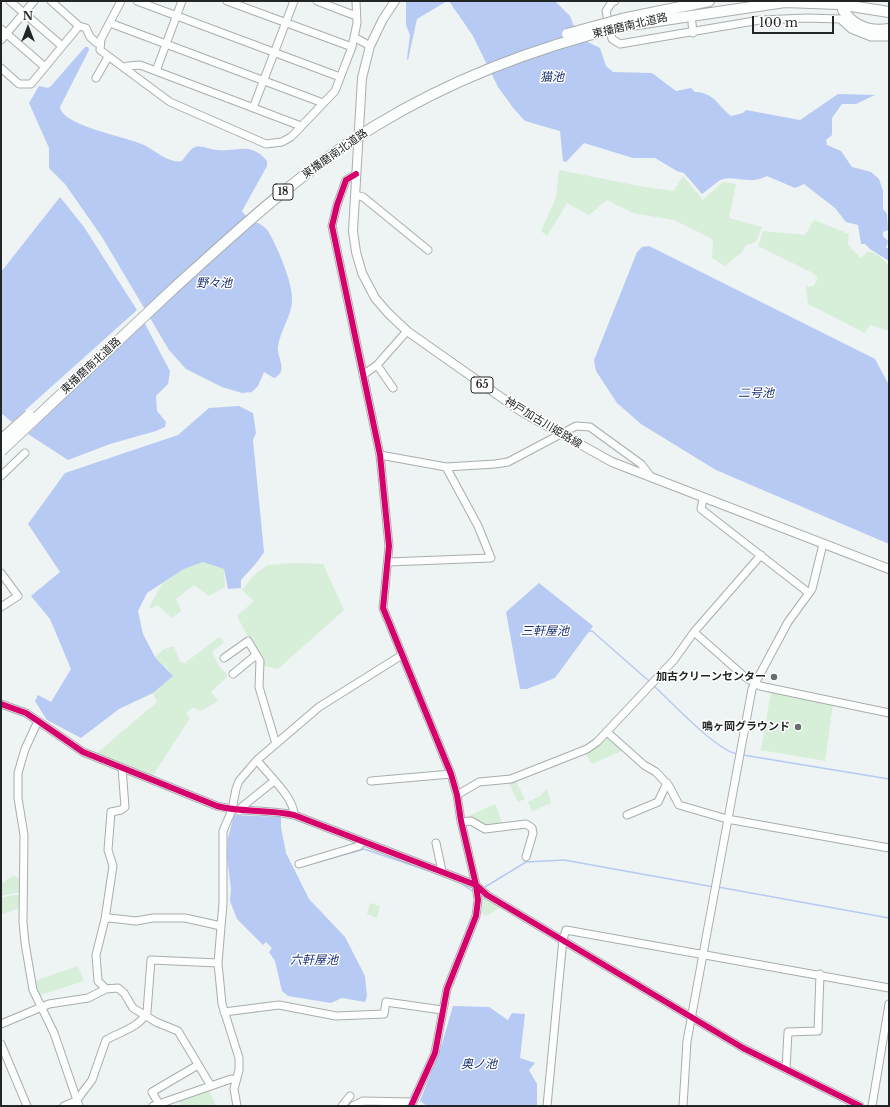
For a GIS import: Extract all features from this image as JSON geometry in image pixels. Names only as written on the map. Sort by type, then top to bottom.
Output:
[{"type":"highway","points":[[623,21],[676,1]]},
{"type":"highway","name":"東播磨南北道路","points":[[1,451],[245,224],[287,188],[335,152],[402,110],[474,75],[547,47],[623,21],[708,1]]},
{"type":"highway","name":"東播磨南北道路","points":[[1,440],[284,183],[376,119],[448,80],[520,50],[596,25],[750,1]]},
{"type":"highway","points":[[623,21],[785,2],[838,4],[889,12]]},
{"type":"highway","points":[[843,10],[847,16],[859,25],[876,30],[889,29]]},
{"type":"main road","name":"神戸加古川姫路線","points":[[395,1],[383,19],[370,46],[362,78],[353,231],[356,252],[362,273],[381,306],[407,331],[510,404],[560,434],[612,462],[703,499],[889,569]]},
{"type":"street","points":[[10,1],[62,46]]},
{"type":"street","points":[[1,40],[4,31],[24,13],[34,1]]},
{"type":"street","points":[[50,1],[79,26],[86,28],[90,36],[97,43],[100,43]]},
{"type":"street","points":[[121,1],[100,43],[100,50],[170,102],[266,144],[282,142],[301,126],[335,90],[352,47],[356,16],[356,1]]},
{"type":"street","points":[[137,1],[340,78]]},
{"type":"street","points":[[156,72],[182,1]]},
{"type":"street","points":[[227,1],[352,47]]},
{"type":"street","points":[[253,108],[294,1]]},
{"type":"street","points":[[317,1],[356,16]]},
{"type":"street","points":[[616,1],[612,2],[606,11],[612,38],[620,44],[693,33],[760,20],[807,18],[840,19],[851,29],[871,37],[889,37]]},
{"type":"street","points":[[110,23],[323,103]]},
{"type":"street","points":[[692,23],[693,33]]},
{"type":"street","points":[[1,68],[19,84],[31,84],[79,26]]},
{"type":"street","points":[[4,31],[45,67]]},
{"type":"street","points":[[354,37],[370,46]]},
{"type":"street","points":[[96,78],[108,57]]},
{"type":"street","points":[[124,68],[128,66],[140,66],[301,126]]},
{"type":"street","points":[[353,1106],[363,1101],[412,1104],[435,1053],[447,989],[476,916],[478,900],[476,885],[461,822],[457,796],[451,774],[383,608],[388,562],[388,532],[380,455],[332,226],[337,205],[346,180],[356,174]]},
{"type":"street","points":[[355,195],[363,196],[428,250]]},
{"type":"street","points":[[363,375],[378,365],[407,331]]},
{"type":"street","points":[[378,365],[393,388]]},
{"type":"street","points":[[380,455],[446,467],[508,462],[576,426],[590,427],[640,464],[652,478]]},
{"type":"street","points":[[1,476],[25,453]]},
{"type":"street","points":[[388,562],[491,558],[478,526],[446,467]]},
{"type":"street","points":[[703,499],[701,509],[809,593]]},
{"type":"street","points":[[683,1106],[684,1066],[692,1018],[727,819],[754,683],[788,622],[812,589],[823,544]]},
{"type":"street","points":[[457,796],[479,782],[511,779],[587,749],[607,732],[674,660],[694,632],[761,555]]},
{"type":"street","points":[[1,573],[18,596],[1,607]]},
{"type":"street","points":[[694,632],[754,683],[760,686],[889,713]]},
{"type":"street","points":[[224,658],[247,640],[260,664],[259,687],[276,744]]},
{"type":"street","points":[[233,674],[256,655]]},
{"type":"street","points":[[236,811],[239,781],[257,760],[319,707],[402,655]]},
{"type":"street","points":[[1,704],[26,713],[82,752],[217,806],[236,811],[286,813],[294,815],[476,885],[488,895],[743,1048],[860,1106]]},
{"type":"street","points":[[38,721],[25,750],[18,773],[17,787],[24,835],[23,922],[25,943],[32,984],[41,1008],[58,1042],[77,1104]]},
{"type":"street","points":[[607,732],[644,765],[656,772],[667,783],[679,805],[727,819],[889,848]]},
{"type":"street","points":[[257,760],[286,794],[292,804],[294,815]]},
{"type":"street","points":[[106,989],[98,981],[95,963],[105,919],[113,866],[108,850],[111,812],[121,810],[125,806],[122,768]]},
{"type":"street","points":[[371,782],[451,774]]},
{"type":"street","points":[[236,1106],[234,1092],[239,1058],[224,1012],[218,963],[223,903],[223,831],[236,811],[274,781]]},
{"type":"street","points":[[627,815],[658,802],[667,783]]},
{"type":"street","points":[[461,822],[471,821],[485,829],[526,824],[532,828],[533,833],[526,857]]},
{"type":"street","points":[[299,864],[359,846],[362,842]]},
{"type":"street","points":[[436,843],[442,871]]},
{"type":"street","points":[[105,919],[109,918],[136,921],[153,918],[185,918],[221,926]]},
{"type":"street","points":[[547,1106],[563,939],[566,930],[820,974],[889,988]]},
{"type":"street","points":[[64,1106],[77,1104],[92,1080],[106,1040],[132,1027],[146,1015],[151,960],[218,963]]},
{"type":"street","points":[[786,1069],[788,1032],[818,1031],[820,974]]},
{"type":"street","points":[[1,1024],[49,1004],[88,998],[106,989],[118,988],[124,993],[133,1008],[167,1028],[178,1031],[211,1086]]},
{"type":"street","points":[[224,1012],[279,1005],[336,1016],[384,1014],[386,1002],[442,1010]]},
{"type":"street","points":[[872,1106],[886,1041],[889,1004]]},
{"type":"street","points":[[1,1044],[27,1106]]},
{"type":"street","points":[[198,1065],[152,1092],[156,1105],[231,1079],[236,1080]]},
{"type":"street","points":[[342,1106],[350,1096]]},
{"type":"green space","points":[[559,170],[639,186],[674,191],[683,176],[703,200],[723,182],[736,184],[729,218],[762,227],[756,242],[746,245],[742,252],[725,266],[712,258],[713,241],[711,238],[674,220],[633,213],[607,200],[589,215],[567,203],[547,236],[541,231],[556,198]]},
{"type":"green space","points":[[814,220],[849,234],[848,245],[861,258],[867,252],[871,252],[880,256],[889,266],[889,331],[870,325],[865,333],[808,304],[806,287],[814,286],[818,278],[811,272],[758,246],[763,231],[805,235]]},
{"type":"green space","points":[[203,562],[224,569],[225,587],[209,596],[194,585],[176,599],[181,611],[172,618],[157,605],[151,609],[149,607],[162,584],[184,569]]},
{"type":"green space","points":[[294,563],[323,564],[344,610],[278,669],[264,666],[237,616],[254,601],[242,590],[253,576],[267,565]]},
{"type":"green space","points":[[219,637],[224,642],[212,652],[219,666],[228,676],[211,692],[218,701],[201,711],[193,707],[186,713],[190,718],[152,777],[97,753],[157,702],[153,693],[173,676],[155,657],[164,649],[174,646],[180,662],[185,663]]},
{"type":"green space","name":"鳴ヶ岡グラウンド","points":[[771,691],[833,704],[825,761],[761,750]]},
{"type":"green space","points":[[607,735],[624,750],[592,764],[584,752]]},
{"type":"green space","points":[[515,780],[525,799],[518,802],[508,781]]},
{"type":"green space","points":[[547,789],[551,803],[532,811],[528,802],[540,796]]},
{"type":"green space","points":[[495,804],[503,825],[492,827],[466,820],[464,818]]},
{"type":"green space","points":[[14,875],[23,882],[20,892],[1,896],[1,884]]},
{"type":"green space","points":[[21,895],[22,907],[1,915],[1,898]]},
{"type":"green space","points":[[486,897],[501,907],[486,916],[481,913],[482,898]]},
{"type":"green space","points":[[370,903],[380,906],[377,918],[367,914]]},
{"type":"green space","points":[[78,966],[84,981],[37,996],[34,981]]},
{"type":"green space","points":[[209,1090],[216,1106],[181,1106],[179,1100]]},
{"type":"water","points":[[406,1],[447,1],[417,19],[408,60],[410,35],[406,25]]},
{"type":"water","name":"猫池","points":[[449,1],[555,1],[570,16],[578,37],[600,48],[606,66],[613,72],[652,73],[676,91],[691,88],[695,92],[711,97],[731,116],[743,113],[746,110],[800,120],[838,94],[875,95],[856,104],[842,104],[832,118],[832,135],[826,140],[827,145],[841,151],[852,167],[871,172],[879,179],[883,191],[883,209],[887,214],[888,230],[883,232],[883,236],[888,241],[886,248],[889,248],[889,261],[865,244],[861,244],[858,225],[846,222],[835,208],[804,184],[795,188],[767,176],[755,180],[728,178],[715,183],[702,194],[684,173],[677,171],[655,158],[633,158],[584,143],[566,162],[563,161],[560,131],[525,121],[514,109],[498,87],[473,36]]},
{"type":"water","name":"野々池","points":[[85,47],[88,47],[89,50],[60,107],[64,114],[72,120],[97,130],[144,145],[167,159],[182,161],[191,149],[195,147],[203,147],[217,150],[250,149],[261,155],[267,161],[267,166],[242,211],[247,217],[262,225],[268,231],[280,255],[287,275],[292,293],[292,300],[290,312],[278,347],[282,368],[281,372],[274,378],[264,372],[258,386],[252,392],[242,393],[222,387],[186,369],[169,350],[102,237],[65,184],[49,168],[49,148],[29,103],[39,86],[48,88],[51,86]]},
{"type":"water","points":[[60,197],[84,227],[137,310],[12,422],[1,413],[1,272]]},
{"type":"water","name":"二号池","points":[[649,246],[875,359],[889,385],[889,544],[716,470],[641,424],[617,403],[596,371],[594,360],[637,252],[642,247]]},
{"type":"water","points":[[144,322],[170,371],[168,384],[156,396],[157,411],[166,422],[165,427],[110,444],[68,460],[28,434]]},
{"type":"water","points":[[239,406],[253,413],[256,433],[253,440],[264,552],[241,580],[241,588],[228,589],[224,569],[203,562],[184,569],[147,593],[138,611],[143,634],[155,657],[173,676],[153,693],[119,709],[81,738],[47,720],[35,701],[38,695],[51,702],[71,669],[50,619],[31,596],[60,572],[28,524],[65,473],[178,435],[209,408]]},
{"type":"water","name":"三軒屋池","points":[[539,583],[593,626],[555,678],[527,689],[520,689],[506,612]]},
{"type":"water","name":"六軒屋池","points":[[234,815],[281,817],[281,827],[286,853],[309,899],[345,937],[365,976],[367,996],[365,1002],[342,998],[331,1003],[288,996],[282,991],[275,961],[269,952],[272,948],[266,942],[263,945],[237,919],[230,901],[231,889],[227,857],[228,838]]},
{"type":"water","name":"奥ノ池","points":[[453,1006],[489,1007],[508,1020],[512,1013],[525,1014],[520,1058],[535,1063],[529,1070],[537,1084],[537,1106],[427,1106],[420,1101],[441,1047]]},
{"type":"waterway","points":[[589,631],[592,631],[650,682]]},
{"type":"waterway","points":[[654,686],[706,735],[728,751],[737,754]]},
{"type":"waterway","points":[[743,755],[889,779]]},
{"type":"waterway","points":[[315,863],[364,849],[429,871]]},
{"type":"waterway","points":[[485,887],[526,862],[564,860],[714,887]]},
{"type":"waterway","points":[[461,883],[472,891]]},
{"type":"waterway","points":[[718,887],[889,918]]},
{"type":"cycle path","points":[[356,174],[346,180],[337,205],[332,226],[380,455],[389,546],[383,608],[451,774],[457,795],[478,900],[476,916],[447,989],[435,1053],[411,1106]]},
{"type":"cycle path","points":[[1,704],[26,713],[83,752],[217,806],[236,810],[275,812],[294,815],[476,885],[487,895],[743,1048],[860,1106]]},
{"type":"place","name":"加古クリーンセンター","points":[[774,677]]},
{"type":"place","name":"鳴ヶ岡グラウンド","points":[[798,727]]}]
